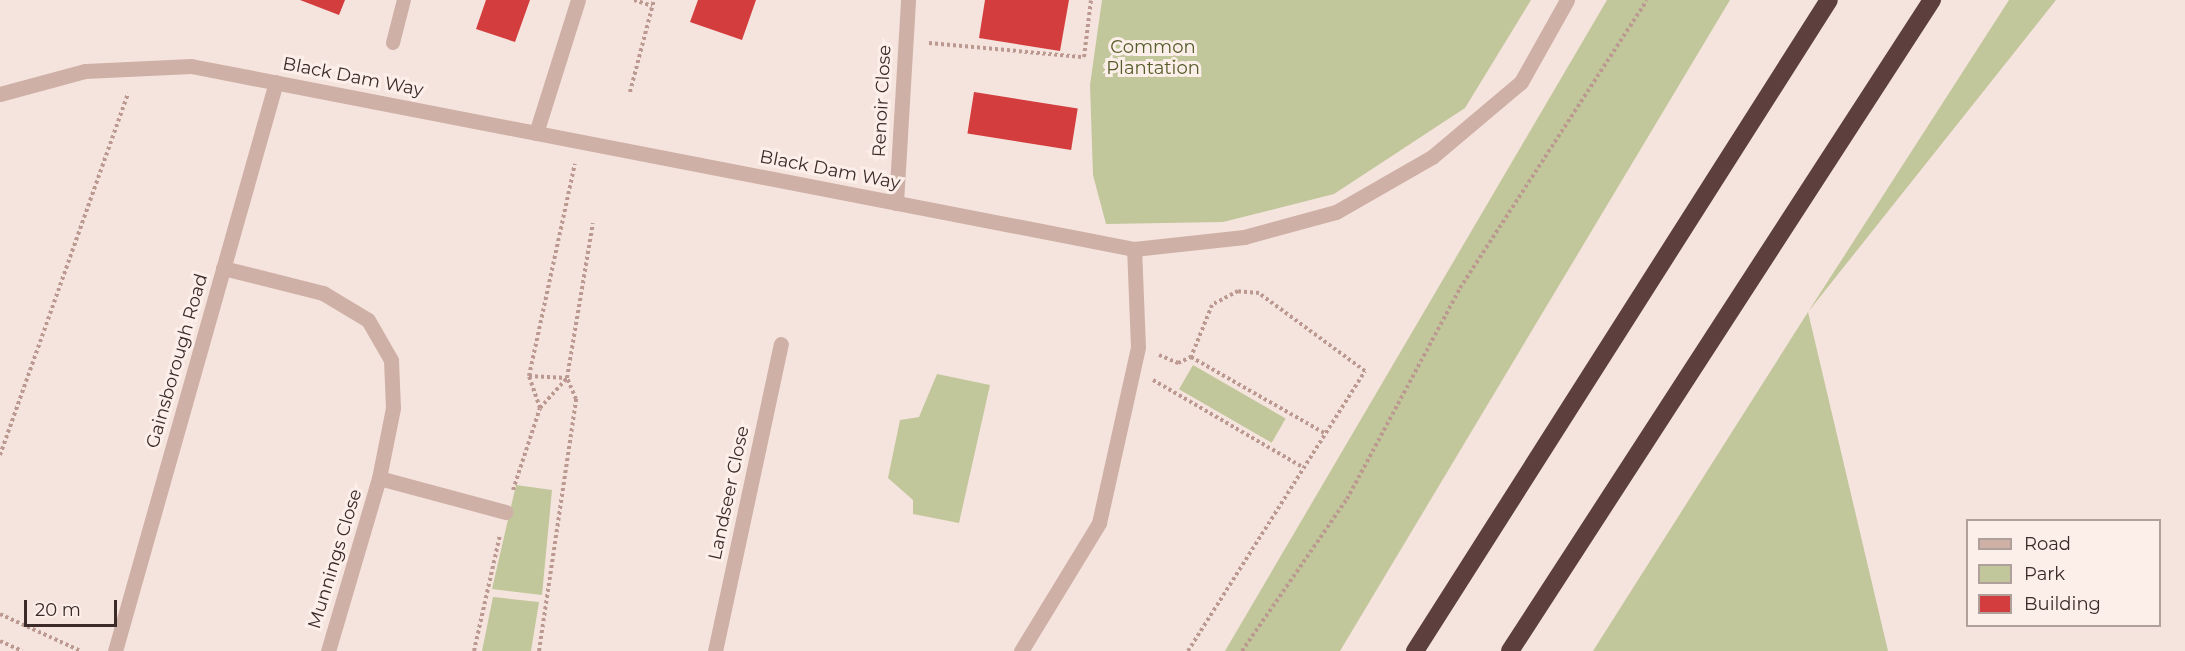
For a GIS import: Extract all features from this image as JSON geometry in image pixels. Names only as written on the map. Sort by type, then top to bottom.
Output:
[{"type":"highway","points":[[1415,651],[1829,0]]},
{"type":"highway","points":[[1510,651],[1932,0]]},
{"type":"highway","points":[[1913,31],[1938,0]]},
{"type":"street","points":[[536,133],[578,0]]},
{"type":"street","name":"Renoir Close","points":[[896,203],[908,0]]},
{"type":"street","name":"Black Dam Way","points":[[0,94],[85,71],[191,66],[1134,249],[1244,237],[1336,212],[1413,168],[1521,81],[1567,0]]},
{"type":"street","name":"Gainsborough Road","points":[[115,651],[276,82]]},
{"type":"street","points":[[1021,651],[1099,523],[1138,347],[1134,249]]},
{"type":"street","name":"Munnings Close","points":[[223,268],[323,293],[368,320],[391,360],[393,408],[379,478],[328,651]]},
{"type":"street","name":"Landseer Close","points":[[715,651],[781,344]]},
{"type":"street","name":"Munnings Close","points":[[379,478],[506,512]]},
{"type":"lane","points":[[393,43],[404,0]]},
{"type":"path","points":[[634,0],[652,6]]},
{"type":"path","points":[[630,92],[654,0]]},
{"type":"path","points":[[905,40],[1084,57],[1091,0]]},
{"type":"path","points":[[1242,651],[1347,499],[1460,288],[1647,0]]},
{"type":"path","points":[[0,454],[137,67]]},
{"type":"path","points":[[567,378],[529,376],[581,140]]},
{"type":"path","points":[[540,408],[567,378],[593,223]]},
{"type":"path","points":[[1138,347],[1178,363],[1191,357],[1212,305],[1238,291],[1259,293],[1365,371],[1302,466],[1188,651]]},
{"type":"path","points":[[1191,357],[1324,433]]},
{"type":"path","points":[[1134,369],[1302,466]]},
{"type":"path","points":[[539,651],[576,399],[567,378]]},
{"type":"path","points":[[0,614],[81,651]]},
{"type":"path","points":[[0,641],[22,651]]},
{"type":"green space","name":"Common Plantation","points":[[1102,0],[1531,0],[1465,108],[1334,194],[1223,222],[1106,224],[1093,175],[1090,85]]},
{"type":"green space","points":[[1607,0],[1730,0],[1340,651],[1225,651]]},
{"type":"green space","points":[[2009,0],[2056,0],[1808,312]]},
{"type":"green space","points":[[1808,312],[1888,651],[1593,651]]},
{"type":"green space","points":[[1193,365],[1286,418],[1272,443],[1179,389]]},
{"type":"green space","points":[[937,374],[990,385],[959,523],[913,514],[913,500],[888,478],[900,420],[919,417]]},
{"type":"green space","points":[[516,485],[552,490],[542,595],[492,589]]},
{"type":"green space","points":[[493,597],[539,602],[531,651],[482,651]]},
{"type":"building","points":[[300,0],[345,0],[339,15]]},
{"type":"building","points":[[486,0],[530,0],[515,42],[476,29]]},
{"type":"building","points":[[698,0],[756,0],[742,40],[690,22]]},
{"type":"building","points":[[985,0],[1069,0],[1060,51],[979,38]]},
{"type":"building","points":[[974,92],[1078,108],[1071,150],[967,133]]}]
